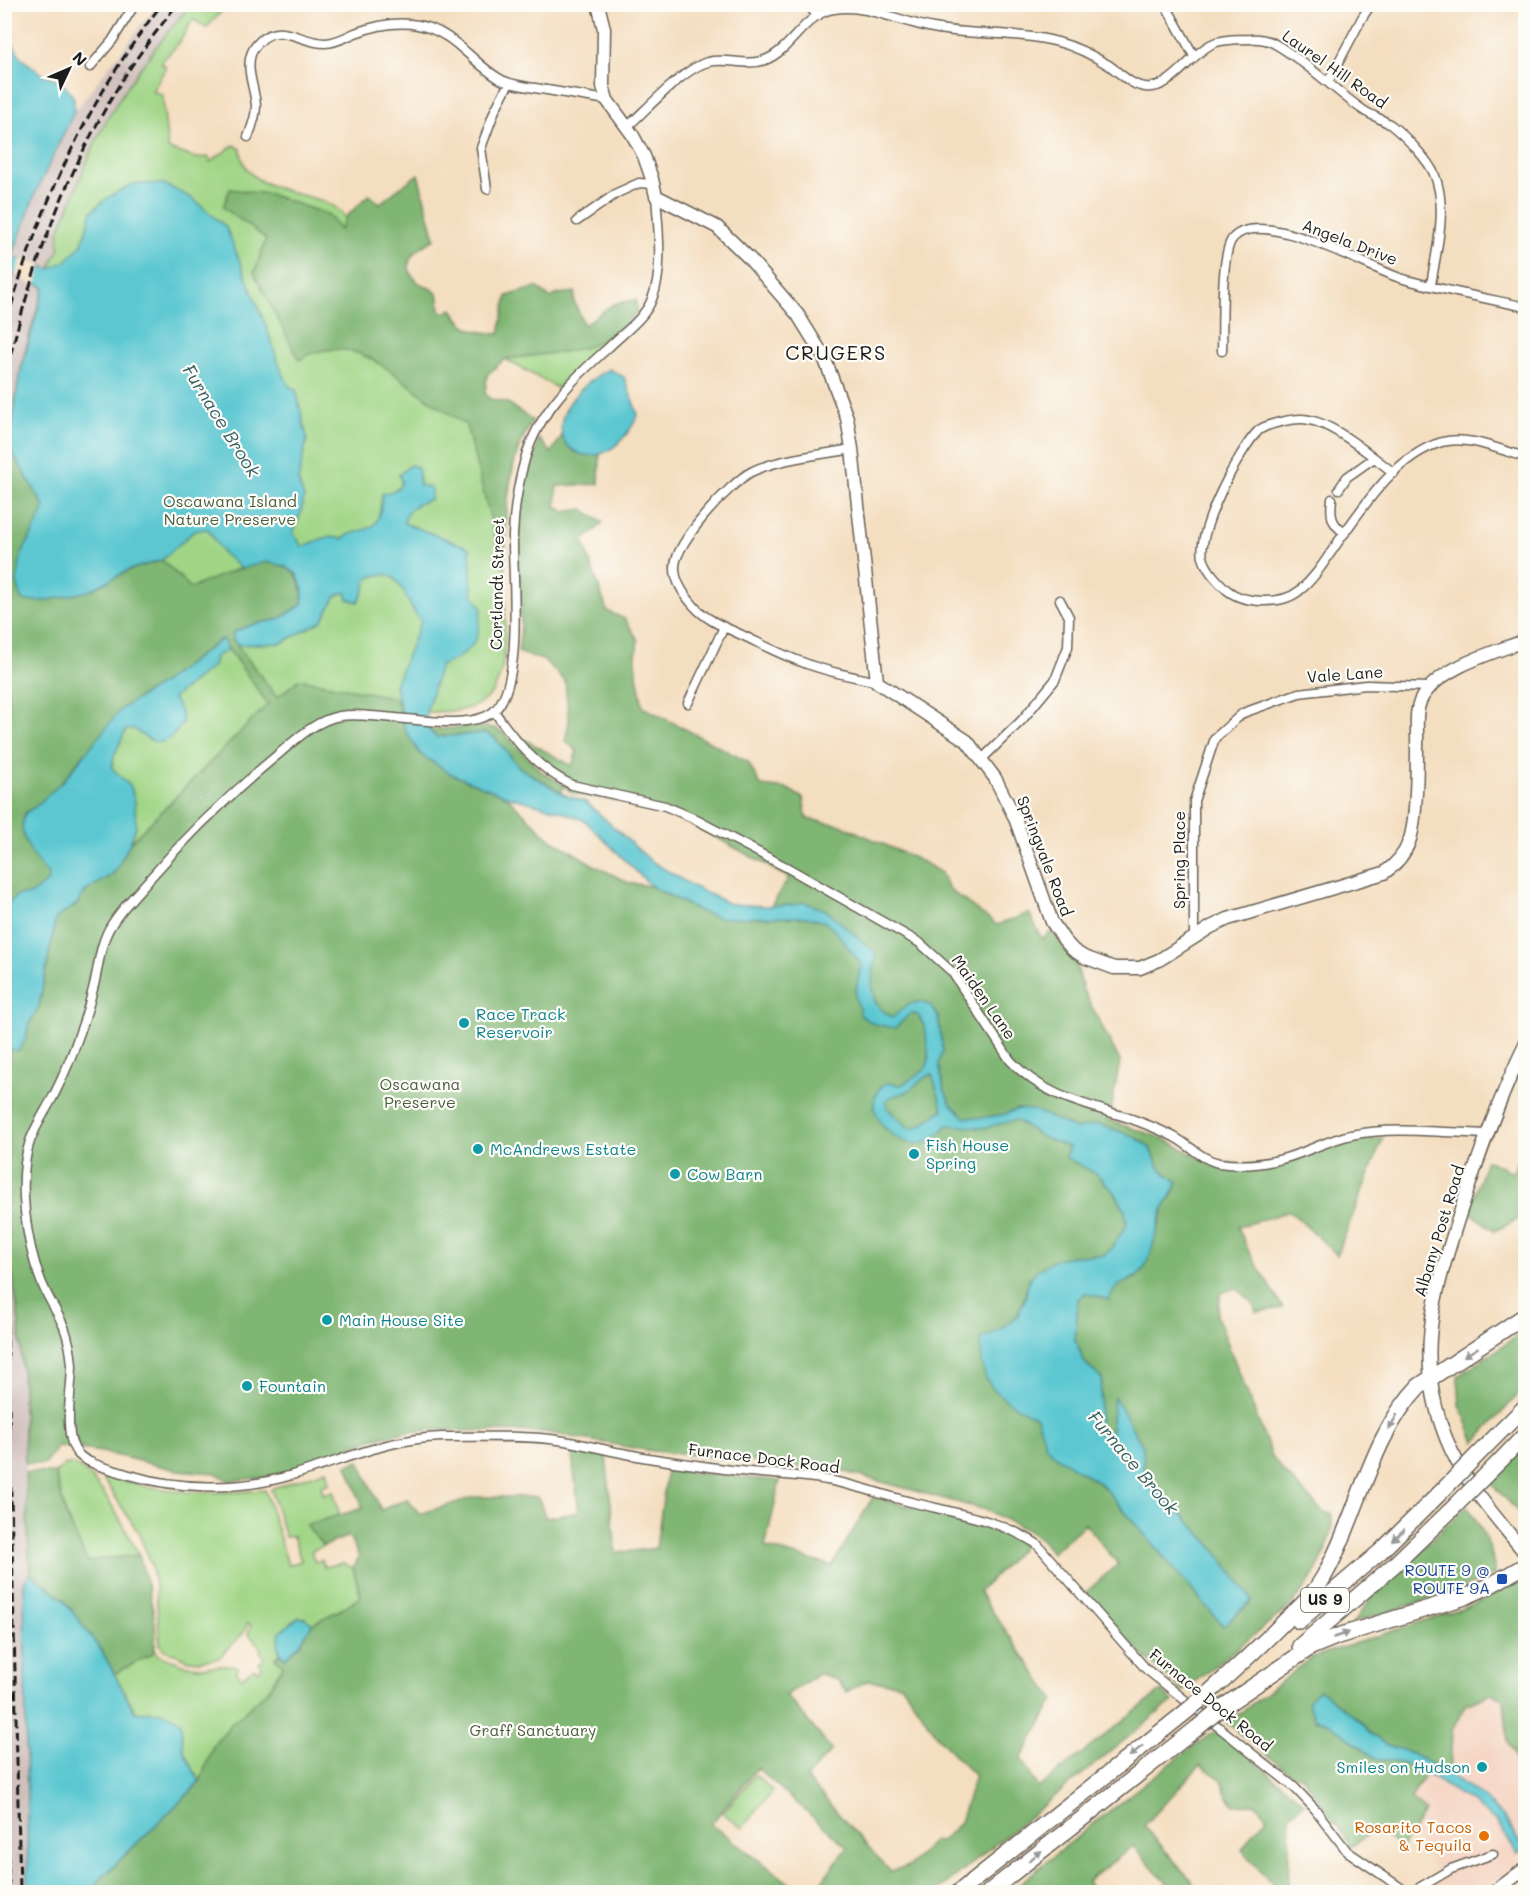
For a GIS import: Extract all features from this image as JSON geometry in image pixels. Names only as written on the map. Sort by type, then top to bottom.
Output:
[{"type":"highway","points":[[1204,1697],[1301,1607],[1316,1590],[1339,1547],[1392,1422],[1408,1397],[1419,1386],[1446,1367],[1526,1315]]},
{"type":"highway","name":"US 9","points":[[959,1893],[1320,1604],[1403,1530],[1526,1406]]},
{"type":"highway","name":"US 9","points":[[989,1893],[1365,1592],[1424,1538],[1526,1434]]},
{"type":"highway","points":[[1220,1710],[1311,1647],[1338,1636],[1471,1594],[1526,1565]]},
{"type":"street","points":[[90,67],[112,41],[135,4]]},
{"type":"street","points":[[248,137],[256,108],[249,72],[250,58],[255,48],[264,39],[283,32],[325,43],[371,28],[416,24],[444,34],[459,44],[495,76],[509,83],[607,100],[603,86],[604,29],[597,4]]},
{"type":"street","points":[[807,4],[818,16]]},
{"type":"street","points":[[1165,4],[1194,56]]},
{"type":"street","points":[[1328,82],[1371,4]]},
{"type":"street","name":"Laurel Hill Road","points":[[627,127],[690,69],[710,61],[749,64],[763,61],[774,56],[818,16],[827,11],[846,7],[883,13],[933,28],[1028,36],[1059,42],[1087,52],[1129,81],[1143,87],[1155,88],[1178,73],[1194,56],[1215,43],[1253,38],[1273,42],[1365,111],[1391,125],[1416,149],[1435,175],[1440,198],[1440,232],[1431,285]]},
{"type":"street","points":[[487,189],[481,148],[495,110],[509,83]]},
{"type":"street","name":"Cortlandt Street","points":[[494,711],[505,695],[513,656],[514,517],[519,482],[537,426],[555,400],[650,305],[657,282],[654,183],[644,156],[627,127],[607,100]]},
{"type":"street","points":[[577,221],[617,193],[639,183],[654,183]]},
{"type":"street","points":[[656,196],[717,227],[749,258],[798,315],[824,357],[847,418],[852,449],[877,682],[804,663],[715,622],[694,606],[676,580],[674,564],[701,519],[740,479],[752,471],[776,463],[852,449]]},
{"type":"street","name":"Angela Drive","points":[[1222,351],[1224,262],[1230,240],[1237,233],[1250,228],[1277,231],[1321,244],[1399,277],[1431,285]]},
{"type":"street","points":[[1431,285],[1526,307]]},
{"type":"street","points":[[1394,473],[1320,422],[1302,419],[1259,429],[1239,458],[1207,523],[1202,542],[1203,557],[1209,570],[1232,594],[1254,600],[1279,598],[1298,592],[1316,575],[1358,514],[1394,473],[1416,455],[1441,443],[1465,440],[1526,457]]},
{"type":"street","points":[[1339,489],[1347,477],[1374,458]]},
{"type":"street","points":[[1332,499],[1332,520],[1336,527],[1345,533]]},
{"type":"street","points":[[981,760],[1022,720],[1059,673],[1068,647],[1069,617],[1060,600]]},
{"type":"street","points":[[688,703],[724,627]]},
{"type":"street","name":"Springvale Road","points":[[877,682],[967,741],[995,778],[1015,818],[1052,922],[1073,950],[1084,957],[1114,968],[1140,968],[1159,960],[1194,937],[1228,920],[1349,885],[1384,873],[1396,863],[1410,841],[1417,752],[1416,717],[1419,702],[1430,687],[1461,666],[1526,640]]},
{"type":"street","name":"Vale Lane","points":[[1299,693],[1366,685],[1430,687]]},
{"type":"street","name":"Spring Place","points":[[1194,937],[1194,801],[1215,738],[1243,713],[1299,693]]},
{"type":"street","name":"Furnace Dock Road","points":[[494,711],[478,719],[440,721],[357,716],[335,717],[323,721],[300,737],[235,792],[185,840],[119,914],[105,937],[84,1022],[62,1080],[30,1140],[25,1174],[25,1204],[32,1250],[41,1281],[70,1345],[71,1437],[75,1449],[86,1459],[157,1482],[226,1486],[256,1484],[288,1476],[410,1438],[547,1439],[721,1469],[825,1479],[984,1520],[1021,1535],[1041,1549],[1148,1671],[1294,1786],[1316,1809],[1351,1854],[1409,1893]]},
{"type":"street","name":"Maiden Lane","points":[[494,711],[510,734],[534,760],[559,779],[665,806],[691,817],[788,868],[920,943],[952,972],[1010,1060],[1032,1082],[1068,1100],[1140,1122],[1173,1137],[1211,1161],[1227,1164],[1271,1162],[1358,1134],[1406,1131],[1487,1134]]},
{"type":"street","name":"Albany Post Road","points":[[1526,1043],[1487,1134],[1448,1250],[1435,1296],[1429,1337],[1432,1379],[1439,1418],[1454,1456],[1526,1554]]},
{"type":"street","points":[[1409,1893],[1451,1869],[1493,1854]]},
{"type":"street","points":[[1494,1893],[1526,1868]]},
{"type":"shaded area","points":[[157,5],[190,5],[149,56],[97,137],[57,243],[60,248],[58,255],[52,261],[50,269],[12,257],[35,194],[74,112]]},
{"type":"shaded area","points":[[6,273],[44,287],[19,377],[5,483],[4,279]]},
{"type":"shaded area","points":[[4,806],[10,1048],[8,1243],[22,1362],[30,1573],[24,1582],[28,1892],[4,1892]]},
{"type":"shaded area","points":[[1491,1693],[1504,1699],[1508,1742],[1525,1781],[1525,1849],[1504,1818],[1482,1796],[1450,1775],[1452,1731],[1465,1705]]},
{"type":"shaded area","points":[[1426,1773],[1497,1822],[1517,1854],[1519,1862],[1500,1878],[1477,1892],[1423,1892],[1440,1880],[1412,1831],[1425,1811],[1411,1798]]},
{"type":"green space","name":"Oscawana Island Nature Preserve","points":[[190,5],[211,5],[221,12],[206,28],[193,19],[179,43],[161,62],[166,67],[152,92],[162,94],[168,149],[196,158],[209,157],[210,162],[234,145],[241,149],[244,164],[252,175],[277,188],[323,201],[335,207],[346,217],[340,231],[367,330],[531,423],[517,454],[509,488],[505,541],[505,651],[499,680],[483,701],[470,708],[456,711],[426,712],[24,1438],[18,1313],[8,1243],[10,1048],[5,892],[4,704],[8,704],[4,541],[13,418],[19,378],[38,306],[60,248],[58,238],[61,227],[90,153],[107,119],[129,85]]},
{"type":"green space","points":[[418,174],[435,239],[416,251],[409,262],[409,268],[418,282],[436,292],[440,310],[445,313],[452,309],[461,322],[471,329],[499,334],[507,296],[537,287],[550,298],[558,294],[575,292],[574,301],[584,325],[613,304],[636,300],[637,313],[611,337],[586,347],[564,352],[505,359],[487,375],[485,393],[490,399],[506,402],[533,421],[523,437],[511,475],[506,516],[505,575],[466,425],[392,372],[364,356],[333,349],[316,352],[299,360],[254,273],[266,239],[223,207],[230,189],[269,194],[329,215],[340,230],[346,217],[369,195],[380,203]]},
{"type":"green space","points":[[611,337],[557,388],[505,359],[572,349]]},
{"type":"green space","name":"Oscawana Preserve","points":[[563,434],[568,446],[577,452],[588,455],[600,454],[599,484],[557,486],[556,506],[565,512],[583,509],[603,523],[583,541],[607,611],[625,619],[638,640],[635,664],[643,707],[748,762],[761,786],[788,789],[803,798],[807,819],[841,825],[925,863],[941,873],[950,890],[997,925],[1029,913],[1042,939],[1051,932],[1065,949],[1080,960],[1077,966],[1083,990],[1120,1061],[1107,1120],[1162,1138],[1206,1161],[1266,1166],[1282,1164],[1347,1140],[1383,1138],[1337,1255],[1290,1211],[1238,1227],[1249,1252],[1283,1308],[1256,1312],[1252,1302],[1236,1288],[1221,1293],[1217,1316],[1272,1456],[1281,1469],[1324,1513],[1331,1513],[1332,1524],[1326,1550],[1320,1563],[1305,1588],[1289,1607],[1183,1691],[1140,1653],[1085,1593],[1118,1564],[1085,1524],[1052,1553],[1042,1540],[1027,1530],[986,1510],[845,1472],[645,1450],[544,1432],[432,1430],[405,1432],[372,1439],[289,1472],[268,1477],[229,1481],[216,1473],[176,1470],[102,1452],[58,1446],[44,1464],[25,1463],[22,1362],[8,1243],[10,1049],[18,1051],[25,1041],[29,1024],[39,1006],[56,918],[76,905],[86,891],[114,873],[130,843],[268,704],[221,639],[164,682],[136,699],[78,761],[63,781],[36,807],[25,813],[33,853],[48,874],[48,881],[30,896],[18,895],[7,905],[5,892],[4,704],[8,704],[4,608],[4,511],[9,447],[45,508],[21,556],[89,591],[129,570],[162,560],[191,588],[250,565],[266,562],[284,565],[299,580],[302,605],[277,620],[254,624],[233,640],[277,697],[300,679],[396,698],[405,730],[451,774],[506,796],[548,837],[592,864],[629,883],[651,886],[699,911],[764,917],[789,878],[736,848],[682,821],[636,804],[572,793],[564,786],[561,792],[520,768],[496,739],[487,733],[436,737],[429,730],[473,726],[495,728],[504,733],[542,772],[564,785],[566,779],[539,759],[515,734],[572,766],[577,751],[565,741],[569,722],[565,681],[545,661],[518,652],[521,626],[518,562],[520,503],[539,439],[551,453]],"holes":[[[1149,1146],[1160,1169],[1178,1182],[1165,1206],[1145,1267],[1136,1278],[1119,1284],[1101,1297],[1085,1293],[1078,1299],[1075,1340],[1085,1363],[1102,1379],[1098,1432],[1104,1437],[1111,1433],[1114,1398],[1143,1447],[1144,1480],[1179,1511],[1212,1546],[1252,1601],[1223,1626],[1102,1485],[1083,1473],[1055,1448],[1047,1438],[1038,1418],[1012,1403],[981,1339],[1002,1328],[1015,1317],[1023,1302],[1029,1279],[1057,1259],[1104,1255],[1112,1248],[1127,1224],[1125,1210],[1116,1194],[1097,1174],[1065,1157]]]},
{"type":"green space","points":[[1525,1139],[1525,1216],[1494,1231],[1469,1211],[1486,1160],[1513,1172]]},
{"type":"green space","points":[[1525,1331],[1525,1387],[1475,1442],[1460,1405],[1458,1376]]},
{"type":"green space","points":[[1525,1446],[1525,1519],[1490,1482]]},
{"type":"green space","name":"Graff Sanctuary","points":[[571,1448],[606,1456],[616,1553],[656,1548],[667,1470],[780,1481],[765,1547],[832,1566],[873,1497],[988,1529],[1024,1545],[979,1592],[1054,1700],[1021,1759],[1038,1788],[1161,1691],[1173,1701],[936,1892],[814,1892],[847,1847],[757,1768],[711,1824],[801,1892],[87,1892],[200,1782],[213,1746],[232,1723],[269,1689],[283,1665],[275,1658],[280,1654],[285,1658],[300,1644],[312,1624],[361,1597],[353,1568],[359,1557],[349,1536],[323,1546],[306,1525],[363,1508],[347,1465],[359,1461],[381,1510],[407,1499],[420,1514],[474,1497],[538,1497],[546,1518],[579,1512]],"holes":[[[820,1673],[838,1681],[846,1692],[867,1681],[901,1684],[940,1740],[975,1776],[960,1822],[941,1842],[933,1841],[909,1866],[890,1871],[806,1778],[832,1750],[786,1695]]]},
{"type":"green space","points":[[72,1464],[92,1479],[102,1491],[139,1555],[87,1561],[66,1515],[55,1473],[64,1465]]},
{"type":"green space","points":[[327,1470],[330,1483],[321,1486],[323,1494],[333,1491],[340,1516],[307,1525],[323,1546],[311,1551],[315,1562],[322,1560],[324,1567],[343,1563],[353,1568],[361,1597],[312,1624],[306,1618],[278,1648],[280,1654],[275,1658],[283,1665],[269,1690],[232,1723],[213,1746],[200,1782],[184,1752],[180,1721],[136,1712],[114,1674],[151,1654],[155,1648],[157,1655],[183,1664],[197,1667],[234,1665],[239,1668],[236,1671],[242,1678],[254,1668],[257,1671],[262,1667],[259,1663],[265,1658],[260,1651],[262,1649],[248,1633],[251,1625],[247,1623],[245,1631],[219,1658],[189,1660],[163,1649],[160,1644],[156,1591],[151,1563],[137,1530],[102,1477],[107,1476],[185,1492],[265,1490],[288,1565],[301,1561],[293,1536],[285,1537],[271,1489]]},
{"type":"green space","points":[[25,1472],[55,1473],[66,1515],[87,1561],[139,1555],[154,1620],[155,1645],[152,1654],[114,1674],[103,1653],[64,1600],[30,1573]]},
{"type":"green space","points":[[1467,1506],[1490,1547],[1494,1575],[1461,1589],[1353,1623],[1374,1595]]},
{"type":"green space","points":[[1515,1581],[1525,1583],[1525,1781],[1508,1742],[1504,1699],[1491,1694],[1465,1705],[1452,1731],[1450,1775],[1412,1753],[1385,1744],[1371,1734],[1359,1720],[1320,1690],[1315,1719],[1330,1724],[1375,1758],[1414,1766],[1426,1773],[1411,1798],[1425,1811],[1402,1847],[1375,1829],[1352,1847],[1302,1776],[1291,1774],[1227,1723],[1313,1657],[1464,1608],[1488,1598]]},
{"type":"green space","points":[[1215,1731],[1304,1803],[1290,1815],[1288,1892],[1279,1892],[1242,1850],[1253,1832],[1267,1818],[1256,1804],[1234,1805],[1226,1794],[1221,1779],[1200,1765],[1144,1826],[1193,1882],[1183,1892],[1175,1892],[1133,1846],[1087,1882],[1094,1892],[1009,1892],[1137,1790]]},
{"type":"green space","points":[[755,1775],[773,1791],[742,1828],[723,1813]]},
{"type":"water","name":"Furnace Brook","points":[[5,30],[21,58],[45,76],[53,77],[65,86],[74,98],[74,112],[35,194],[12,257],[50,269],[66,261],[82,244],[92,211],[107,198],[133,184],[164,184],[193,199],[226,227],[279,365],[289,386],[296,390],[307,439],[298,481],[304,497],[301,513],[293,533],[303,547],[327,537],[343,539],[372,526],[379,515],[382,494],[400,486],[399,475],[410,465],[417,467],[419,485],[431,488],[431,499],[410,510],[404,523],[470,548],[472,593],[482,608],[478,632],[473,644],[464,654],[440,666],[426,712],[429,730],[436,737],[487,733],[496,739],[520,768],[565,795],[586,802],[651,861],[694,887],[730,904],[764,906],[792,905],[803,902],[826,910],[877,954],[872,990],[874,998],[884,1012],[893,1017],[909,1004],[920,1002],[930,1005],[938,1017],[943,1050],[939,1063],[944,1089],[951,1104],[965,1117],[982,1118],[1005,1114],[1017,1109],[1034,1110],[1076,1129],[1098,1124],[1133,1136],[1149,1146],[1160,1169],[1178,1182],[1164,1207],[1151,1252],[1141,1272],[1116,1288],[1109,1300],[1085,1293],[1078,1299],[1075,1340],[1085,1363],[1102,1379],[1098,1432],[1104,1437],[1111,1433],[1114,1396],[1143,1447],[1144,1480],[1179,1511],[1212,1546],[1252,1600],[1223,1626],[1102,1485],[1058,1458],[1046,1446],[1037,1418],[998,1394],[987,1380],[982,1364],[981,1339],[1017,1317],[1025,1299],[1029,1279],[1037,1270],[1057,1259],[1104,1255],[1112,1248],[1127,1224],[1125,1210],[1116,1194],[1097,1174],[1065,1157],[1069,1147],[1042,1137],[1016,1120],[983,1128],[948,1125],[926,1142],[914,1143],[891,1134],[876,1114],[874,1103],[877,1092],[886,1083],[901,1085],[926,1068],[929,1059],[925,1028],[918,1015],[911,1013],[895,1028],[874,1024],[861,1016],[855,996],[861,964],[837,933],[825,922],[807,917],[720,918],[699,911],[651,886],[585,821],[561,811],[506,796],[451,774],[420,754],[405,730],[395,685],[421,621],[401,586],[388,575],[367,579],[358,602],[348,599],[346,592],[336,596],[322,621],[282,643],[238,645],[233,640],[233,632],[254,624],[277,620],[302,605],[303,590],[297,574],[284,566],[266,562],[241,569],[222,552],[208,529],[194,531],[162,560],[129,570],[89,591],[46,601],[22,601],[17,582],[21,556],[45,508],[9,447],[19,377],[44,287],[7,273],[5,276]],"holes":[[[932,1074],[943,1110],[920,1126],[910,1129],[888,1109],[886,1101],[908,1091]]]},
{"type":"water","points":[[609,369],[624,377],[638,415],[622,440],[606,452],[597,455],[578,453],[568,447],[561,430],[566,408],[581,389]]},
{"type":"water","points":[[222,639],[228,650],[215,657],[213,666],[173,698],[180,710],[183,722],[172,737],[155,742],[134,729],[126,730],[114,756],[112,768],[131,787],[135,802],[136,827],[114,873],[86,891],[76,905],[56,918],[39,1006],[29,1024],[25,1041],[18,1051],[10,1049],[7,905],[18,895],[30,895],[48,881],[48,874],[35,859],[25,840],[22,827],[25,813],[63,781],[121,709],[164,682]]},
{"type":"water","points":[[30,1573],[64,1600],[103,1653],[135,1712],[159,1712],[180,1721],[184,1752],[200,1782],[87,1892],[28,1892],[24,1582]]},
{"type":"water","points":[[299,1617],[306,1618],[312,1624],[300,1644],[285,1658],[278,1648],[280,1632]]},
{"type":"water","points":[[1320,1690],[1359,1720],[1371,1734],[1385,1744],[1412,1753],[1482,1796],[1504,1818],[1525,1849],[1517,1854],[1497,1822],[1471,1802],[1414,1766],[1375,1758],[1330,1724],[1315,1719],[1307,1701]]},
{"type":"pier","points":[[21,259],[42,264],[35,286],[15,276]]},
{"type":"railway","points":[[4,332],[31,245],[66,160],[110,79],[162,4]]},
{"type":"railway","points":[[4,381],[25,301],[66,188],[83,151],[123,79],[177,4]]},
{"type":"railway","points":[[4,1190],[20,1892]]},
{"type":"railway","points":[[4,1691],[9,1892]]},
{"type":"place","name":"Race Track Reservoir","points":[[464,1023]]},
{"type":"place","name":"McAndrews Estate","points":[[478,1149]]},
{"type":"place","name":"Fish House Spring","points":[[914,1154]]},
{"type":"place","name":"Cow Barn","points":[[675,1174]]},
{"type":"place","name":"Main House Site","points":[[327,1320]]},
{"type":"place","name":"Fountain","points":[[247,1386]]},
{"type":"place","name":"ROUTE 9 @ ROUTE 9A","points":[[1502,1579]]},
{"type":"place","name":"Smiles on Hudson","points":[[1482,1767]]},
{"type":"place","name":"Rosarito Tacos & Tequila","points":[[1484,1836]]},
{"type":"district","name":"CRUGERS","points":[[836,353]]}]
